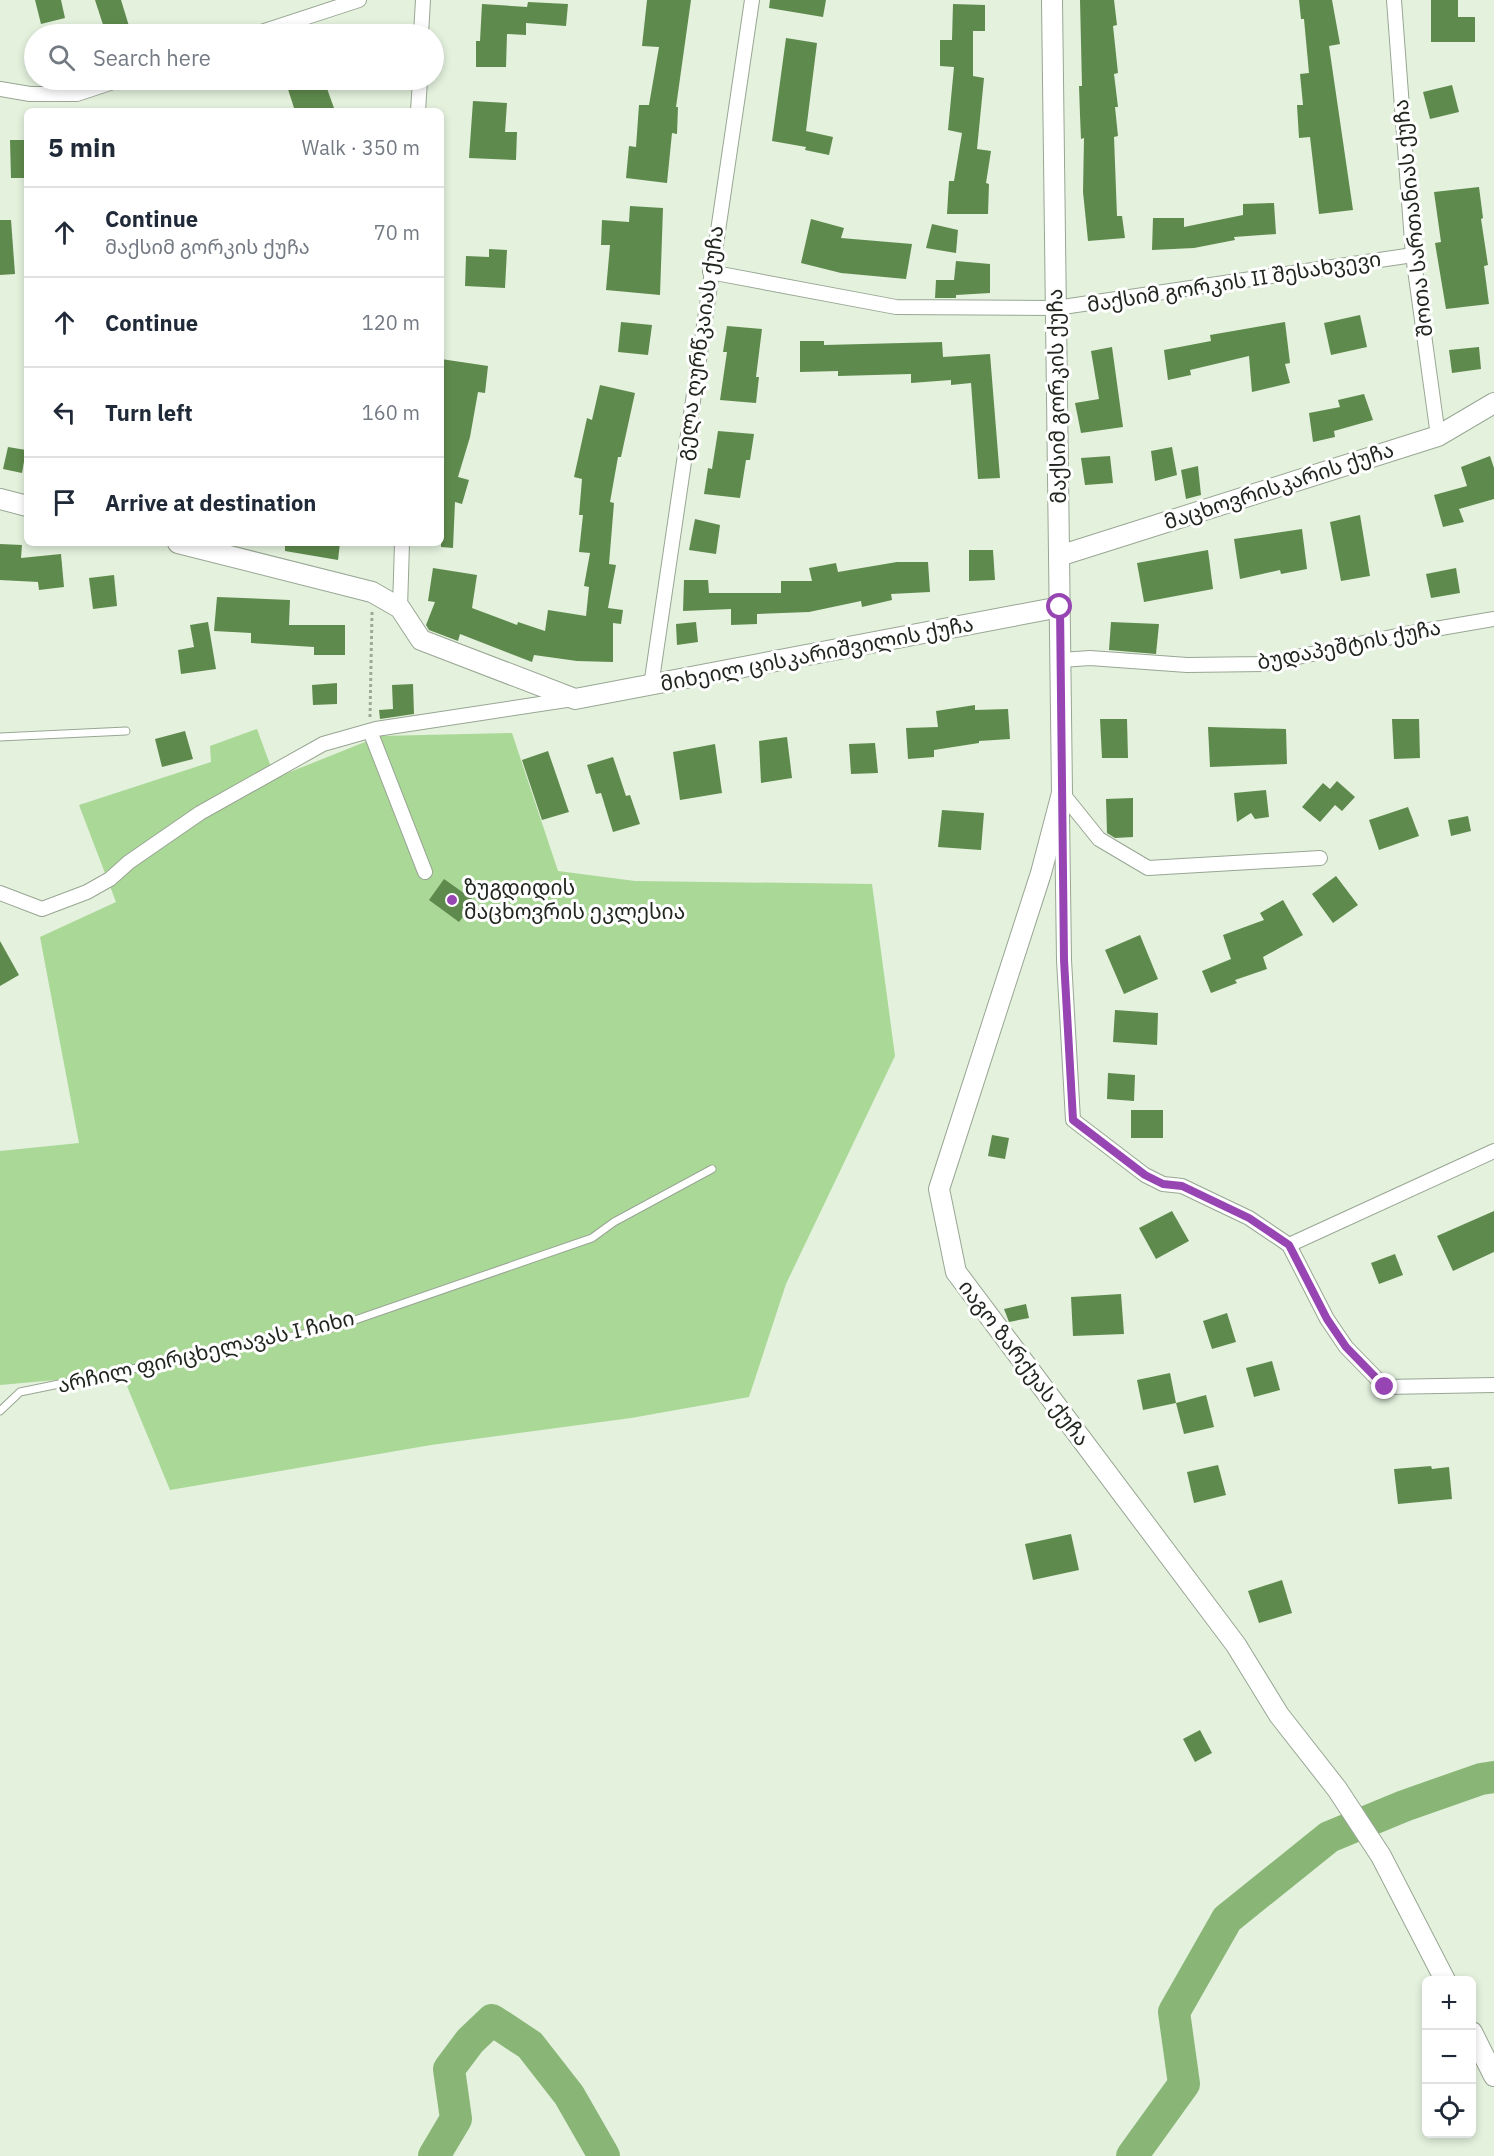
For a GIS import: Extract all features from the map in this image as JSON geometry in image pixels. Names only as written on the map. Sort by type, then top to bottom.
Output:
[{"type":"street","points":[[286,24],[359,0]]},
{"type":"street","points":[[422,24],[423,0]]},
{"type":"street","name":"გელა ღურწკაიას ქუჩა","points":[[651,686],[710,272],[752,0]]},
{"type":"street","name":"მაქსიმ გორკის ქუჩა","points":[[1052,0],[1062,793]]},
{"type":"street","name":"შოთა სართანიას ქუჩა","points":[[1394,0],[1413,255],[1438,436]]},
{"type":"street","points":[[0,89],[30,94],[77,94],[89,90]]},
{"type":"street","points":[[418,108],[419,90]]},
{"type":"street","name":"მაქსიმ გორკის II შესახვევი","points":[[710,272],[896,307],[1056,308],[1413,255]]},
{"type":"street","name":"მაცხოვრისკარის ქუჩა","points":[[1059,556],[1438,436],[1494,404]]},
{"type":"street","points":[[0,500],[24,505]]},
{"type":"street","points":[[189,546],[372,592],[400,608],[421,640],[575,699]]},
{"type":"street","points":[[400,608],[402,546]]},
{"type":"street","name":"მიხეილ ცისკარიშვილის ქუჩა","points":[[575,699],[1060,607]]},
{"type":"street","name":"ბუდაპეშტის ქუჩა","points":[[1060,660],[1090,658],[1187,665],[1264,664],[1406,634],[1494,619]]},
{"type":"street","points":[[0,893],[42,909],[87,892],[110,879],[129,862],[201,813],[323,744],[370,731],[575,699]]},
{"type":"street","points":[[370,731],[425,872]]},
{"type":"street","points":[[1062,793],[1099,839],[1148,868],[1320,858]]},
{"type":"street","points":[[1062,793],[1064,960],[1073,1120],[1145,1175],[1163,1184],[1182,1186],[1249,1218],[1289,1245],[1333,1329],[1346,1347],[1385,1387],[1494,1385]]},
{"type":"street","name":"იაგო ზარქუას ქუჩა","points":[[1062,793],[1041,873],[939,1189],[956,1272],[1236,1645],[1279,1715],[1337,1789],[1381,1856],[1443,1976]]},
{"type":"street","points":[[1289,1245],[1494,1151]]},
{"type":"street","points":[[1476,2040],[1494,2076]]},
{"type":"lane","points":[[0,737],[126,731]]},
{"type":"lane","name":"არჩილ ფირცხელავას I ჩიხი","points":[[0,1411],[20,1392],[332,1328],[592,1238],[614,1222],[712,1169]]},
{"type":"path","points":[[370,731],[372,592]]},
{"type":"green space","points":[[257,729],[275,778],[380,736],[512,733],[558,871],[635,881],[872,884],[895,1056],[786,1284],[749,1397],[631,1418],[431,1445],[170,1490],[122,1374],[0,1385],[0,1151],[79,1143],[40,937],[116,902],[79,805],[211,762],[210,746]]},
{"type":"building","points":[[35,0],[61,0],[65,18],[41,24]]},
{"type":"building","points":[[95,0],[121,0],[128,24],[103,24]]},
{"type":"building","points":[[647,0],[691,0],[676,107],[678,107],[677,134],[672,133],[667,183],[626,178],[629,146],[636,147],[639,105],[649,105],[659,47],[642,46]]},
{"type":"building","points":[[770,0],[826,0],[823,17],[769,8]]},
{"type":"building","points":[[1080,0],[1114,0],[1117,25],[1113,26],[1118,73],[1114,74],[1118,107],[1115,107],[1118,136],[1114,137],[1117,216],[1122,216],[1125,238],[1088,241],[1083,192],[1084,138],[1081,139],[1079,86],[1082,86]]},
{"type":"building","points":[[1299,0],[1332,0],[1340,44],[1329,46],[1353,210],[1319,214],[1310,137],[1299,138],[1297,105],[1303,105],[1300,74],[1309,73],[1304,19],[1301,19]]},
{"type":"building","points":[[1431,0],[1458,0],[1458,17],[1475,17],[1475,42],[1431,42]]},
{"type":"building","points":[[528,2],[568,4],[566,26],[526,23],[526,35],[507,34],[506,67],[476,67],[476,41],[480,41],[482,4],[527,7]]},
{"type":"building","points":[[953,4],[985,5],[985,31],[973,31],[973,76],[984,78],[977,149],[991,151],[986,183],[989,184],[988,214],[947,214],[949,181],[954,181],[962,133],[948,130],[954,67],[940,66],[940,40],[952,40]]},
{"type":"building","points":[[786,38],[817,43],[806,131],[833,137],[829,155],[805,150],[806,147],[772,141]]},
{"type":"building","points":[[1452,85],[1459,112],[1430,119],[1423,92]]},
{"type":"building","points":[[288,90],[328,90],[334,108],[294,108]]},
{"type":"building","points":[[473,101],[507,103],[505,132],[517,132],[516,160],[469,158]]},
{"type":"building","points":[[10,140],[24,140],[24,178],[11,178]]},
{"type":"building","points":[[1479,187],[1488,265],[1484,266],[1489,304],[1446,309],[1435,243],[1441,242],[1434,192]]},
{"type":"building","points":[[1274,203],[1276,234],[1234,237],[1235,240],[1194,248],[1152,250],[1153,218],[1184,218],[1184,227],[1243,215],[1243,204]]},
{"type":"building","points":[[630,206],[663,208],[660,295],[606,290],[610,245],[601,245],[602,220],[629,222]]},
{"type":"building","points":[[811,219],[844,228],[841,238],[912,244],[906,279],[841,273],[801,263]]},
{"type":"building","points":[[0,220],[11,220],[15,274],[0,275]]},
{"type":"building","points":[[932,224],[958,230],[956,253],[926,248]]},
{"type":"building","points":[[489,249],[507,250],[505,288],[465,286],[466,256],[489,257]]},
{"type":"building","points":[[956,261],[990,264],[990,293],[956,295],[956,298],[935,298],[936,280],[954,280]]},
{"type":"building","points":[[1360,315],[1367,347],[1331,355],[1324,323]]},
{"type":"building","points":[[621,322],[652,325],[648,355],[618,352]]},
{"type":"building","points":[[1285,322],[1290,363],[1285,364],[1290,383],[1252,392],[1249,356],[1190,370],[1191,375],[1168,380],[1164,350],[1211,341],[1210,335]]},
{"type":"building","points":[[727,326],[762,329],[756,377],[759,377],[756,403],[720,400],[727,352],[723,352]]},
{"type":"building","points":[[800,341],[824,341],[824,345],[942,342],[943,357],[990,354],[1000,478],[978,479],[971,383],[951,385],[951,380],[911,383],[911,374],[838,376],[838,371],[800,372]]},
{"type":"building","points":[[1112,347],[1123,427],[1081,433],[1075,403],[1099,399],[1091,351]]},
{"type":"building","points":[[1479,347],[1481,369],[1452,373],[1449,350]]},
{"type":"building","points":[[444,359],[488,366],[485,393],[478,392],[470,437],[458,477],[469,480],[462,504],[455,502],[453,548],[441,547],[444,546]]},
{"type":"building","points":[[600,385],[635,393],[621,457],[618,457],[610,502],[614,503],[609,564],[616,565],[608,608],[623,610],[621,624],[613,623],[613,662],[577,661],[534,655],[532,662],[460,634],[458,641],[429,630],[426,625],[435,602],[428,601],[433,568],[477,575],[472,608],[517,625],[518,622],[545,631],[548,610],[586,616],[589,587],[584,586],[590,553],[579,552],[583,515],[579,515],[582,479],[574,477],[587,418],[592,420]]},
{"type":"building","points":[[1364,394],[1373,420],[1334,431],[1335,437],[1313,442],[1309,413],[1340,407],[1338,400]]},
{"type":"building","points":[[718,431],[754,434],[750,460],[746,460],[740,498],[704,494],[708,468],[712,469]]},
{"type":"building","points":[[8,447],[24,450],[22,473],[3,469]]},
{"type":"building","points":[[1172,447],[1177,475],[1155,481],[1151,451]]},
{"type":"building","points":[[1110,456],[1113,483],[1085,485],[1081,458]]},
{"type":"building","points":[[1490,456],[1494,468],[1494,499],[1459,509],[1464,522],[1443,527],[1434,495],[1467,486],[1461,467]]},
{"type":"building","points":[[1198,466],[1201,495],[1186,499],[1181,470]]},
{"type":"building","points":[[1360,515],[1370,576],[1341,581],[1330,522]]},
{"type":"building","points":[[695,519],[720,525],[716,554],[689,550]]},
{"type":"building","points":[[1302,529],[1307,569],[1281,574],[1280,570],[1240,579],[1234,539]]},
{"type":"building","points":[[0,544],[22,545],[21,558],[61,554],[64,587],[39,590],[38,582],[0,580]]},
{"type":"building","points":[[285,546],[340,546],[338,560],[285,551]]},
{"type":"building","points":[[969,550],[993,550],[995,580],[969,581]]},
{"type":"building","points":[[1208,550],[1213,589],[1144,602],[1137,563]]},
{"type":"building","points":[[897,562],[928,562],[930,592],[891,594],[892,600],[862,607],[861,601],[809,612],[757,614],[757,624],[731,625],[731,609],[683,611],[684,580],[708,580],[709,593],[781,593],[781,581],[812,581],[809,568],[836,563],[838,572]]},
{"type":"building","points":[[1456,568],[1460,593],[1431,598],[1426,574]]},
{"type":"building","points":[[114,575],[117,606],[93,609],[89,578]]},
{"type":"building","points":[[217,597],[290,600],[289,625],[345,625],[345,655],[314,655],[314,647],[251,643],[251,633],[214,631]]},
{"type":"building","points":[[208,622],[216,669],[181,674],[178,650],[194,647],[190,625]]},
{"type":"building","points":[[696,622],[698,642],[677,645],[676,624]]},
{"type":"building","points":[[1111,622],[1159,624],[1156,654],[1109,650]]},
{"type":"building","points":[[337,683],[337,704],[313,705],[312,685]]},
{"type":"building","points":[[413,684],[414,714],[380,719],[379,710],[393,709],[392,685]]},
{"type":"building","points":[[975,705],[975,710],[1008,709],[1010,739],[979,741],[979,743],[934,750],[934,757],[908,759],[906,728],[938,727],[936,711]]},
{"type":"building","points":[[1100,719],[1127,719],[1128,758],[1102,758]]},
{"type":"building","points":[[1392,719],[1419,719],[1420,758],[1394,759]]},
{"type":"building","points":[[1208,727],[1286,729],[1287,764],[1210,767]]},
{"type":"building","points":[[185,731],[193,759],[162,767],[155,739]]},
{"type":"building","points":[[787,737],[792,778],[761,783],[759,741]]},
{"type":"building","points":[[875,743],[878,773],[851,774],[849,744]]},
{"type":"building","points":[[715,744],[722,793],[680,800],[673,752]]},
{"type":"building","points":[[548,751],[569,812],[542,820],[522,760]]},
{"type":"building","points":[[613,757],[626,796],[630,795],[640,824],[613,832],[601,793],[596,794],[587,765]]},
{"type":"building","points":[[1337,781],[1355,797],[1342,811],[1335,805],[1320,822],[1302,807],[1323,783],[1330,789]]},
{"type":"building","points":[[1266,790],[1269,817],[1255,819],[1251,813],[1237,822],[1234,793]]},
{"type":"building","points":[[1133,798],[1133,837],[1115,838],[1107,833],[1106,799]]},
{"type":"building","points":[[1408,807],[1419,836],[1379,850],[1369,820]]},
{"type":"building","points":[[942,810],[984,813],[981,850],[938,847]]},
{"type":"building","points":[[1468,816],[1471,831],[1451,836],[1448,820]]},
{"type":"building","points":[[1336,876],[1358,905],[1333,923],[1312,894]]},
{"type":"building","name":"ზუგდიდის მაცხოვრის ეკლესია","points":[[444,879],[475,901],[459,922],[429,900]]},
{"type":"building","points":[[1283,900],[1303,935],[1263,957],[1267,969],[1235,980],[1237,983],[1211,993],[1202,971],[1231,959],[1223,935],[1264,920],[1260,913]]},
{"type":"building","points":[[1140,935],[1158,979],[1124,994],[1105,950]]},
{"type":"building","points":[[0,941],[19,975],[0,986]]},
{"type":"building","points":[[1115,1010],[1158,1013],[1157,1045],[1113,1042]]},
{"type":"building","points":[[1108,1073],[1135,1075],[1134,1101],[1107,1099]]},
{"type":"building","points":[[1131,1110],[1163,1110],[1163,1138],[1131,1138]]},
{"type":"building","points":[[992,1135],[1009,1138],[1005,1159],[988,1156]]},
{"type":"building","points":[[1172,1211],[1189,1241],[1156,1259],[1139,1228]]},
{"type":"building","points":[[1494,1211],[1494,1252],[1453,1271],[1437,1236]]},
{"type":"building","points":[[1395,1254],[1403,1275],[1379,1284],[1371,1263]]},
{"type":"building","points":[[1121,1294],[1124,1334],[1073,1336],[1071,1297]]},
{"type":"building","points":[[1026,1304],[1029,1318],[1009,1322],[1004,1309]]},
{"type":"building","points":[[1227,1313],[1236,1342],[1212,1349],[1203,1321]]},
{"type":"building","points":[[1272,1361],[1280,1390],[1254,1397],[1246,1368]]},
{"type":"building","points":[[1170,1373],[1176,1403],[1143,1410],[1137,1380]]},
{"type":"building","points":[[1206,1395],[1214,1427],[1184,1434],[1176,1403]]},
{"type":"building","points":[[1218,1465],[1226,1495],[1194,1503],[1187,1472]]},
{"type":"building","points":[[1431,1466],[1432,1469],[1449,1467],[1452,1499],[1398,1504],[1394,1469]]},
{"type":"building","points":[[1071,1534],[1079,1570],[1033,1580],[1025,1544]]},
{"type":"building","points":[[1282,1580],[1292,1613],[1259,1623],[1248,1591]]},
{"type":"building","points":[[1200,1730],[1212,1753],[1195,1762],[1183,1739]]},
{"type":"waterway","points":[[1132,2156],[1184,2084],[1174,2012],[1227,1919],[1329,1837],[1404,1806],[1481,1779],[1494,1777]]},
{"type":"waterway","points":[[434,2156],[456,2119],[449,2069],[470,2041],[492,2020],[530,2045],[569,2095],[604,2156]]},
{"type":"place","name":"ზუგდიდის მაცხოვრის ეკლესია","points":[[452,900]]},
{"type":"route","points":[[1060,607],[1064,960],[1073,1120],[1145,1175],[1163,1184],[1182,1186],[1249,1218],[1289,1245],[1327,1319],[1346,1347],[1385,1387]]}]
